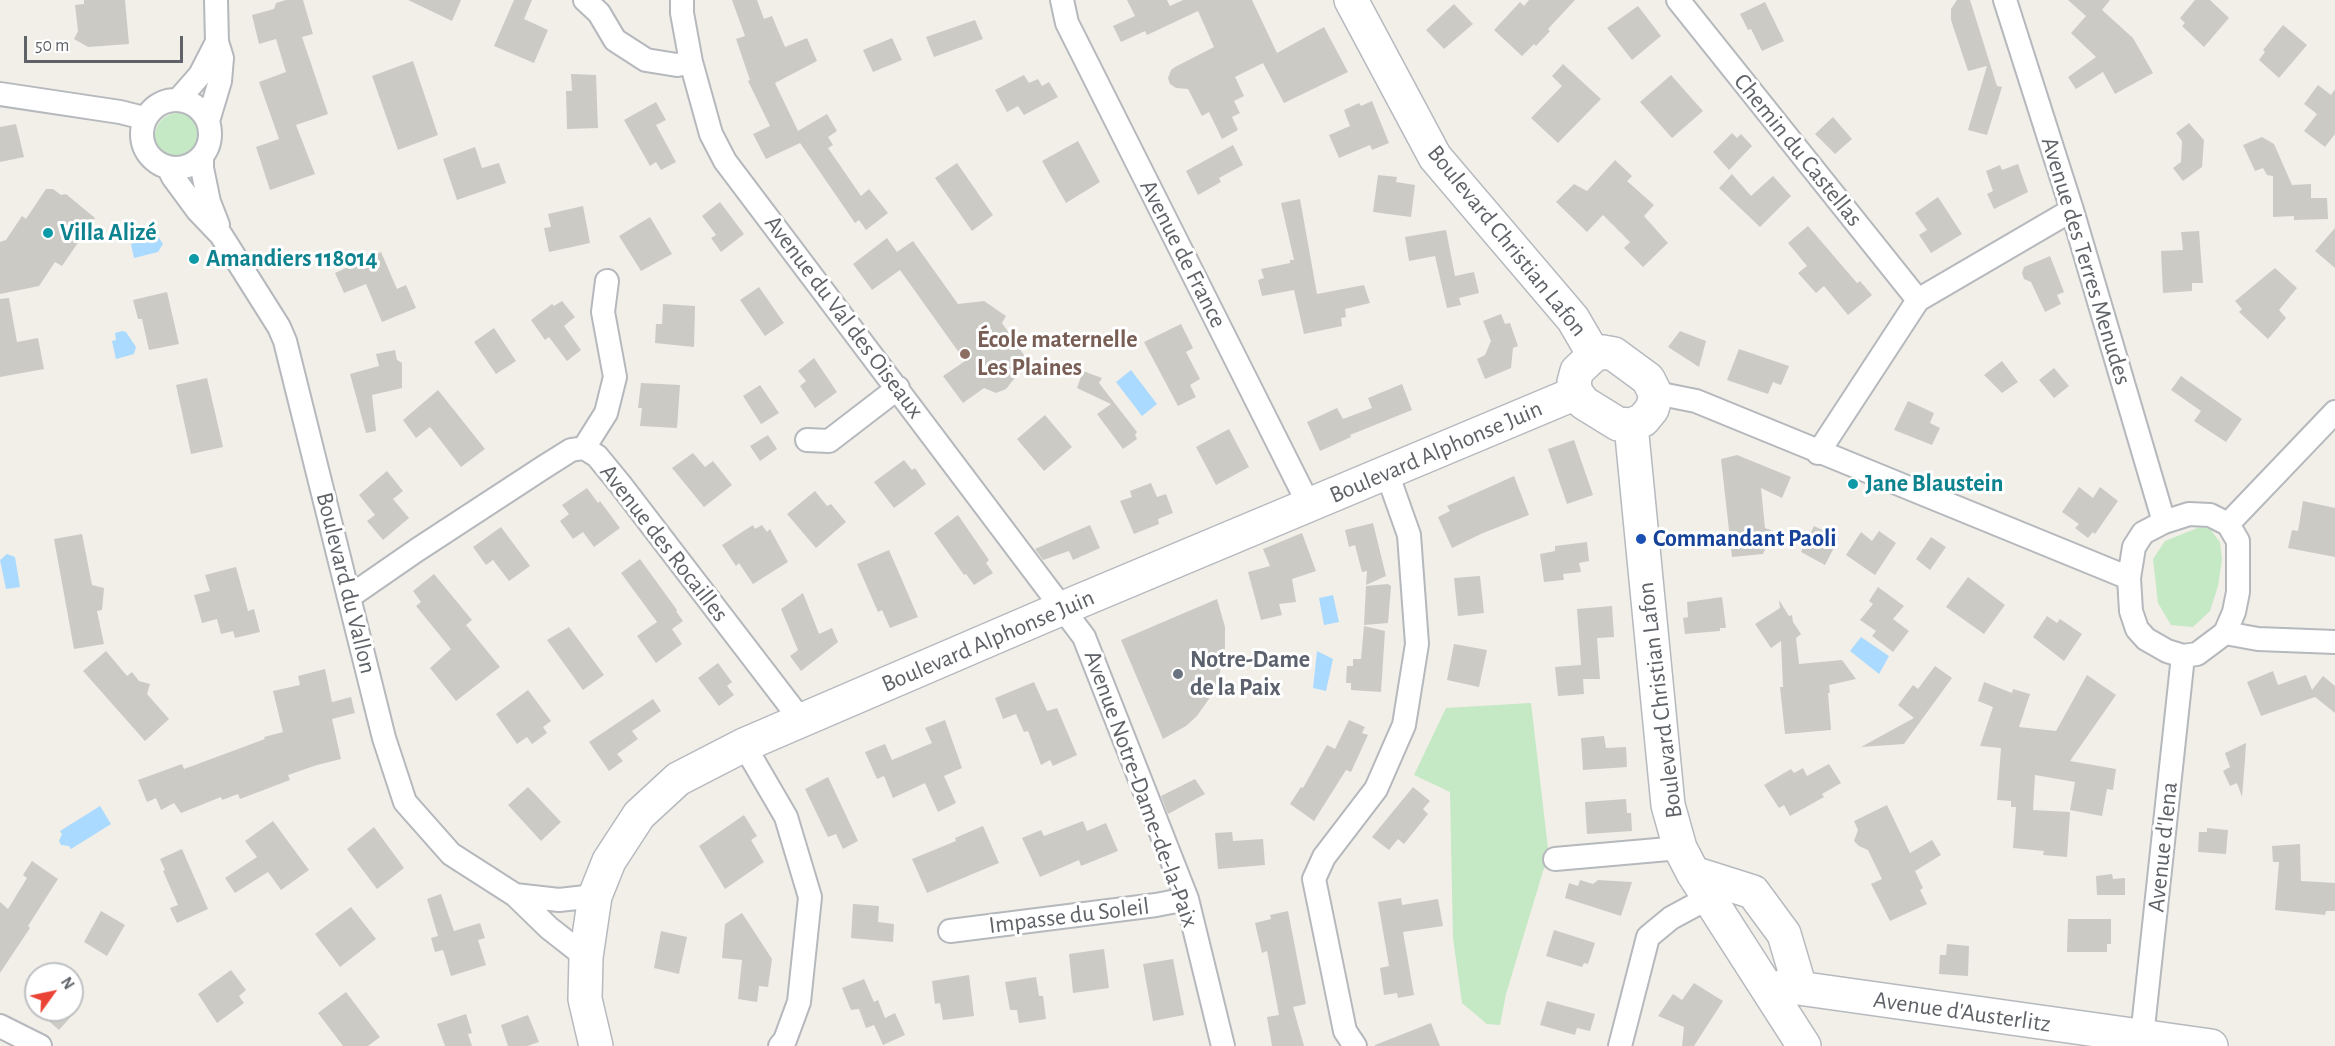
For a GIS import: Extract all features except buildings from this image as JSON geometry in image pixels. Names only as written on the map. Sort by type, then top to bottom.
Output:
[{"type":"street","points":[[208,121],[197,106],[179,99],[158,104],[149,111],[141,132],[148,155],[168,167],[187,167],[202,157],[210,140],[208,121],[220,81],[222,58],[217,42],[216,0]]},
{"type":"street","points":[[585,0],[599,13],[615,40],[646,60],[677,65],[691,62]]},
{"type":"street","name":"Avenue du Val des Oiseaux","points":[[682,0],[682,13],[691,62],[711,134],[725,161],[1062,609]]},
{"type":"street","name":"Avenue de France","points":[[1062,0],[1067,23],[1309,505]]},
{"type":"street","name":"Boulevard Christian Lafon","points":[[1351,0],[1435,157],[1574,319],[1594,355]]},
{"type":"street","name":"Chemin du Castellas","points":[[1678,0],[1917,300]]},
{"type":"street","name":"Avenue des Terres Menudes","points":[[2005,0],[2072,210],[2164,522]]},
{"type":"street","points":[[179,99],[200,75],[217,42]]},
{"type":"street","points":[[0,94],[120,112],[136,116],[144,121]]},
{"type":"street","name":"Boulevard du Vallon","points":[[202,157],[209,202],[221,235]]},
{"type":"street","name":"Boulevard du Vallon","points":[[168,167],[198,211],[221,235],[279,327],[285,341],[384,738],[405,802],[451,854],[515,895],[549,928],[586,957]]},
{"type":"street","points":[[1818,453],[1917,300],[2072,210]]},
{"type":"street","points":[[584,448],[606,412],[615,377],[603,312],[607,281]]},
{"type":"street","points":[[1603,352],[1614,354],[1648,379],[1656,395],[1652,409],[1643,420],[1631,426],[1618,424],[1584,403],[1576,393],[1574,382],[1577,371],[1594,355],[1603,352]]},
{"type":"street","points":[[807,440],[829,441],[898,388]]},
{"type":"street","name":"Boulevard Alphonse Juin","points":[[596,1046],[585,999],[586,957],[595,896],[609,861],[639,815],[678,779],[744,745],[801,720],[1576,393]]},
{"type":"street","points":[[1656,395],[1695,401],[2129,578]]},
{"type":"street","points":[[2228,524],[2335,412]]},
{"type":"street","name":"Boulevard Christian Lafon","points":[[1631,426],[1668,805],[1694,873],[1785,999],[1804,1046]]},
{"type":"street","name":"Avenue des Rocailles","points":[[349,597],[544,467],[571,450],[584,448],[597,456],[620,484],[801,720]]},
{"type":"street","points":[[1355,1046],[1345,1031],[1314,879],[1324,857],[1376,789],[1404,724],[1417,644],[1409,535],[1388,473]]},
{"type":"street","points":[[2189,514],[2210,515],[2228,524],[2238,542],[2238,584],[2234,612],[2225,633],[2197,654],[2183,656],[2166,651],[2146,639],[2137,629],[2131,611],[2129,578],[2134,547],[2143,533],[2164,522],[2189,514]]},
{"type":"street","name":"Avenue Notre-Dame-de-la-Paix","points":[[1062,609],[1084,637],[1188,899],[1223,1046]]},
{"type":"street","points":[[2225,633],[2258,639],[2335,642]]},
{"type":"street","name":"Avenue d'Iena","points":[[2142,1037],[2183,656]]},
{"type":"street","points":[[744,745],[786,817],[810,897],[799,1002],[785,1040],[780,1046]]},
{"type":"street","points":[[1555,859],[1694,873],[1753,892],[1784,934],[1785,999]]},
{"type":"street","points":[[1620,1046],[1648,937],[1671,918],[1694,873]]},
{"type":"street","name":"Boulevard du Vallon","points":[[515,895],[559,900],[595,896]]},
{"type":"street","name":"Impasse du Soleil","points":[[950,931],[1188,899]]},
{"type":"street","name":"Avenue d'Austerlitz","points":[[1785,999],[1856,997],[2211,1046]]},
{"type":"street","points":[[0,1026],[40,1046]]},
{"type":"green space","points":[[183,113],[195,119],[200,127],[200,145],[195,153],[187,158],[173,159],[161,153],[156,145],[155,131],[161,119],[169,114]]},
{"type":"green space","points":[[2200,527],[2210,529],[2220,542],[2222,559],[2218,586],[2210,611],[2193,627],[2171,625],[2158,603],[2153,559],[2165,541]]},
{"type":"green space","points":[[1531,703],[1550,866],[1544,868],[1506,994],[1500,1025],[1487,1024],[1462,1003],[1453,938],[1450,792],[1414,775],[1446,708]]},
{"type":"water","points":[[149,223],[163,244],[158,252],[134,258],[131,244],[138,242]]},
{"type":"water","points":[[126,332],[136,347],[134,354],[116,359],[112,341],[116,340],[115,333]]},
{"type":"water","points":[[1131,370],[1157,404],[1142,416],[1116,382]]},
{"type":"water","points":[[7,554],[15,557],[20,587],[6,589],[0,560]]},
{"type":"water","points":[[1333,595],[1339,622],[1324,625],[1319,598]]},
{"type":"water","points":[[1861,637],[1889,656],[1879,674],[1850,651]]},
{"type":"water","points":[[1317,651],[1333,659],[1326,691],[1313,688]]},
{"type":"water","points":[[100,806],[111,824],[71,849],[69,846],[61,845],[60,831]]},
{"type":"place","name":"Villa Alizé","points":[[48,233]]},
{"type":"place","name":"Amandiers 118014","points":[[194,259]]},
{"type":"place","name":"École maternelle Les Plaines","points":[[965,354]]},
{"type":"place","name":"Jane Blaustein","points":[[1853,484]]},
{"type":"place","name":"Commandant Paoli","points":[[1641,539]]},
{"type":"place","name":"Notre-Dame de la Paix","points":[[1178,674]]}]
